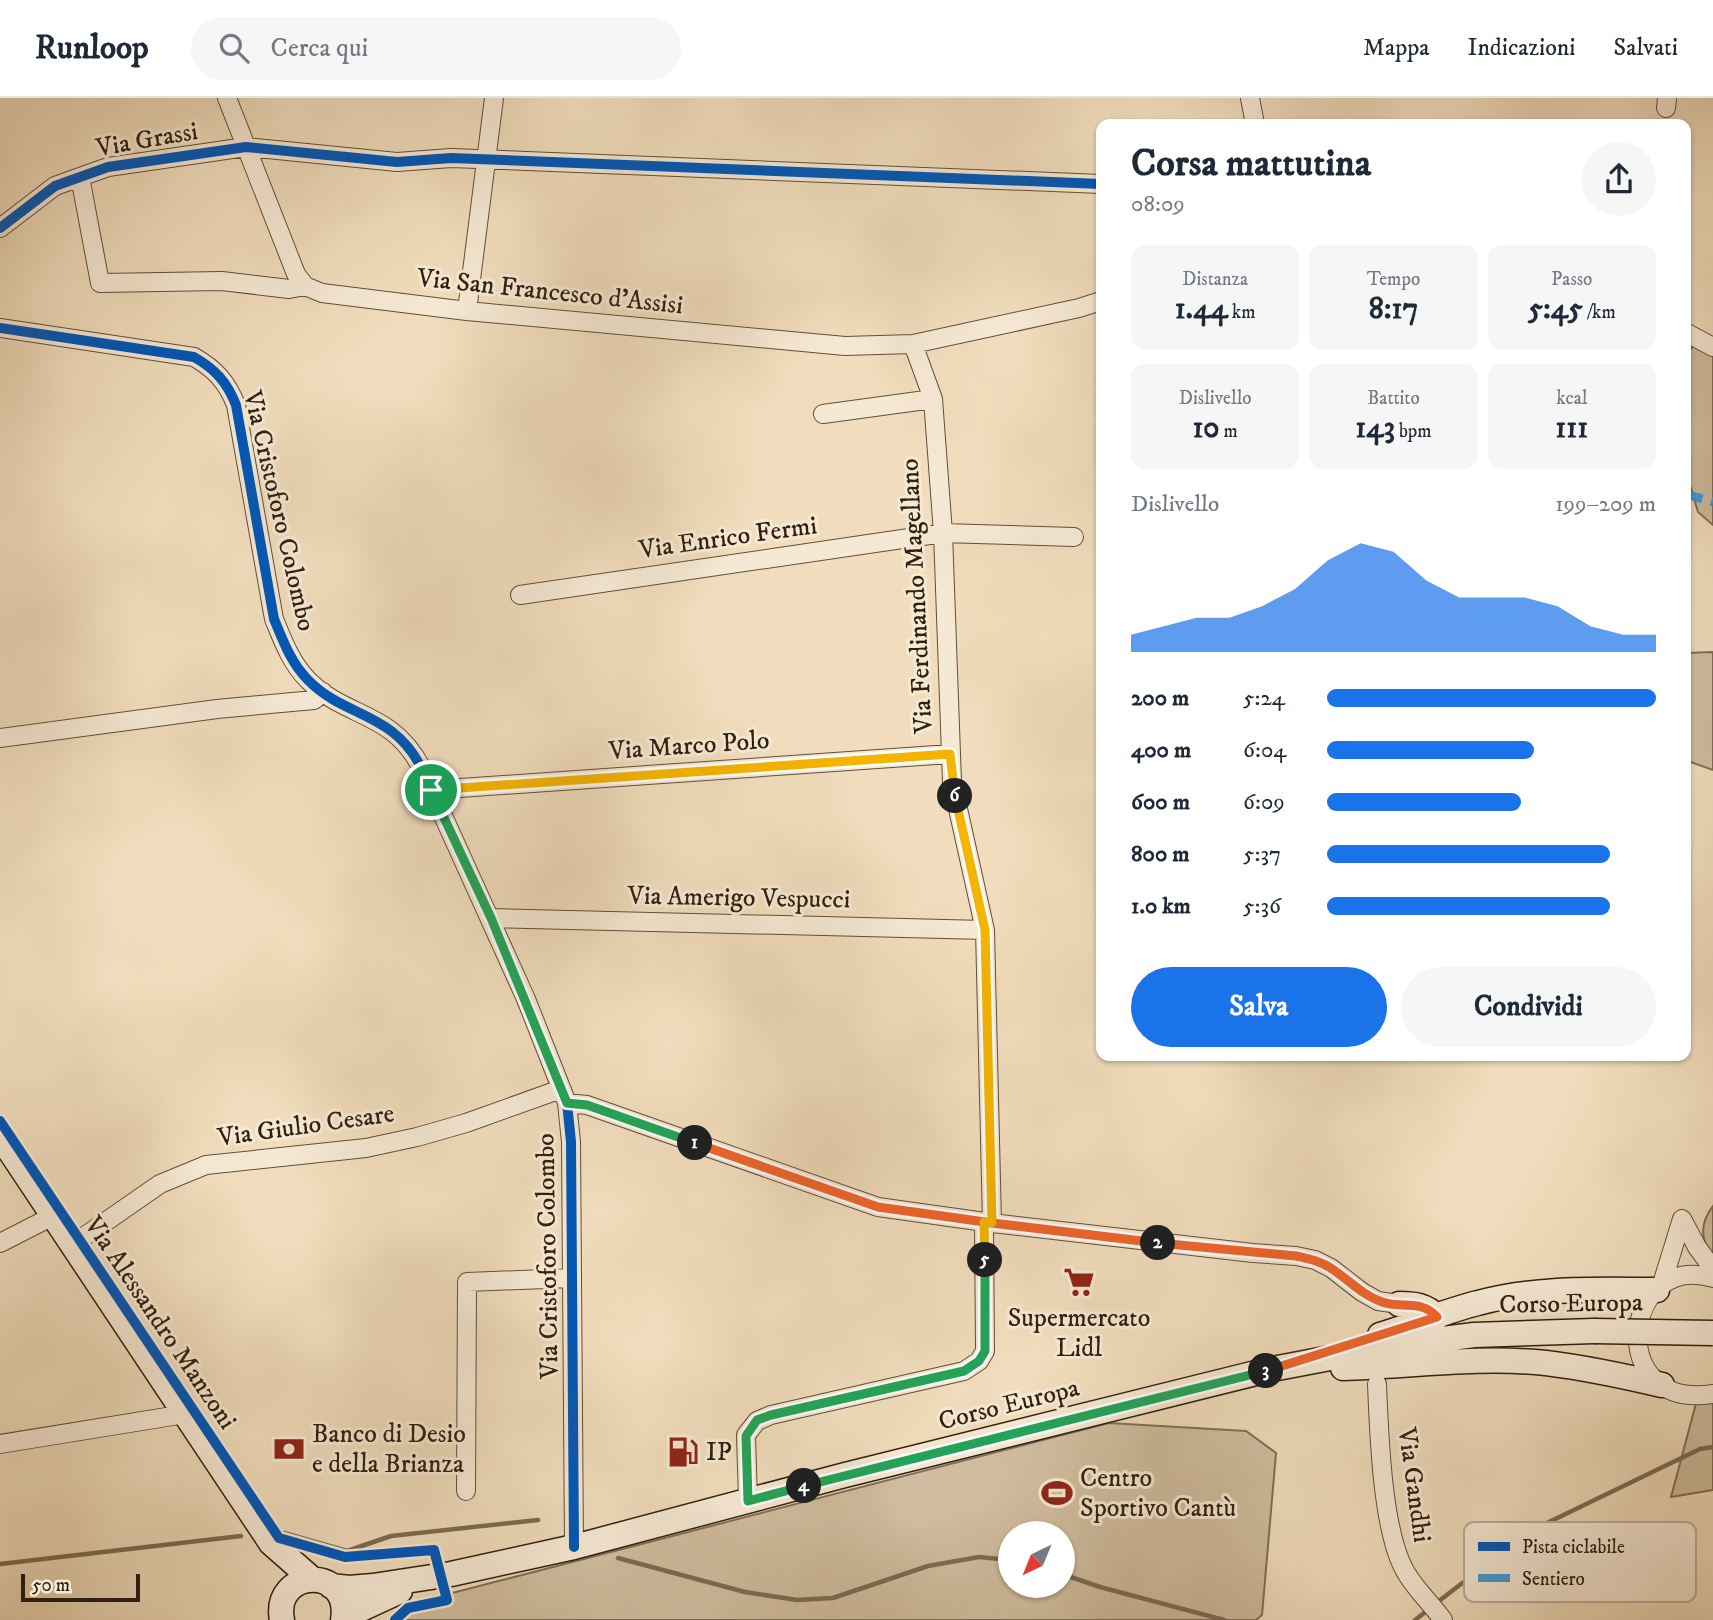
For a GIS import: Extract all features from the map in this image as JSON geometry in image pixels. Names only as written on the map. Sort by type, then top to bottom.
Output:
[{"type":"main road","name":"Via Alessandro Manzoni","points":[[0,1136],[271,1543],[322,1582]]},
{"type":"main road","points":[[1272,1369],[1477,1303],[1516,1295],[1551,1292],[1659,1289]]},
{"type":"main road","points":[[1399,1304],[1419,1305],[1437,1317]]},
{"type":"main road","name":"Corso Europa","points":[[322,1582],[373,1586],[451,1574],[574,1547],[1272,1369],[1427,1341],[1474,1335],[1594,1331],[1713,1333]]},
{"type":"main road","points":[[1272,1369],[1376,1376],[1474,1362],[1545,1363],[1662,1385]]},
{"type":"main road","name":"Via Alessandro Manzoni","points":[[271,1543],[279,1611]]},
{"type":"main road","name":"Corso Europa","points":[[344,1619],[401,1591],[451,1574]]},
{"type":"main road","points":[[279,1611],[298,1583],[322,1582],[343,1601],[344,1619]]},
{"type":"street","points":[[227,98],[296,274],[305,286]]},
{"type":"street","points":[[467,312],[494,98]]},
{"type":"street","points":[[1251,98],[1254,119]]},
{"type":"street","name":"Via Grassi","points":[[0,228],[55,186],[108,167],[246,147],[397,162],[451,158],[485,159],[1096,184]]},
{"type":"street","name":"Via San Francesco d'Assisi","points":[[80,177],[100,283],[222,281],[289,289],[305,286],[322,293],[467,312],[845,346],[913,344],[1096,302]]},
{"type":"street","name":"Via Cristoforo Colombo","points":[[0,328],[194,357],[220,375],[236,405],[274,619],[295,664],[308,680],[323,692],[384,725],[413,751],[491,918],[564,1096],[571,1142],[574,1547]]},
{"type":"street","points":[[1691,335],[1713,347]]},
{"type":"street","name":"Via Ferdinando Magellano","points":[[748,1501],[746,1436],[757,1420],[964,1371],[979,1361],[985,1351],[988,1223],[985,930],[952,782],[943,533],[933,399],[913,344]]},
{"type":"street","points":[[823,414],[933,399]]},
{"type":"street","name":"Via Enrico Fermi","points":[[520,594],[943,533],[1074,537]]},
{"type":"street","points":[[0,738],[217,709],[314,700],[323,692]]},
{"type":"street","name":"Via Marco Polo","points":[[431,790],[950,754]]},
{"type":"street","name":"Via Amerigo Vespucci","points":[[491,918],[985,930]]},
{"type":"street","points":[[564,1096],[878,1207],[988,1223],[1296,1256],[1315,1260],[1331,1268],[1378,1301],[1399,1304]]},
{"type":"street","name":"Via Giulio Cesare","points":[[72,1245],[160,1184],[206,1165],[366,1147],[417,1137],[564,1096]]},
{"type":"street","points":[[0,1243],[53,1216]]},
{"type":"street","points":[[1659,1289],[1682,1219],[1713,1269]]},
{"type":"street","points":[[1713,1278],[1688,1276],[1671,1281],[1659,1289],[1646,1302],[1639,1316],[1637,1339],[1642,1362],[1662,1385],[1679,1394],[1713,1394]]},
{"type":"street","points":[[466,1491],[467,1282],[572,1278]]},
{"type":"street","name":"Via Gandhi","points":[[1376,1376],[1380,1448],[1395,1551],[1405,1571],[1443,1620]]},
{"type":"street","points":[[0,1444],[185,1414]]},
{"type":"shaded area","points":[[1697,339],[1713,347],[1713,525],[1698,512],[1691,488],[1691,348]]},
{"type":"shaded area","points":[[1713,652],[1713,770],[1691,762],[1691,653]]},
{"type":"shaded area","points":[[1713,1206],[1713,1256],[1705,1243],[1703,1231]]},
{"type":"shaded area","points":[[1713,1394],[1713,1490],[1671,1497],[1698,1396]]},
{"type":"shaded area","name":"Centro Sportivo Cantù","points":[[1109,1423],[1246,1431],[1276,1453],[1262,1615],[1256,1620],[390,1620],[406,1605]]},
{"type":"waterway","points":[[1549,1522],[1700,1449],[1713,1447]]},
{"type":"waterway","points":[[284,1533],[347,1551],[391,1536],[538,1520]]},
{"type":"waterway","points":[[0,1564],[241,1536]]},
{"type":"waterway","points":[[618,1558],[745,1592],[797,1600],[833,1598],[928,1566],[979,1557],[998,1559]]},
{"type":"waterway","points":[[1075,1578],[1224,1620]]},
{"type":"waterway","points":[[1435,1604],[1464,1582]]},
{"type":"waterway","points":[[1415,1620],[1428,1610]]},
{"type":"marked path","points":[[1691,496],[1713,502]]},
{"type":"cycle path","points":[[0,228],[55,186],[108,167],[246,147],[397,162],[451,158],[1096,184]]},
{"type":"cycle path","points":[[0,328],[194,357],[220,377],[236,405],[274,619],[288,651],[308,680],[337,702],[396,735],[421,767],[526,999],[567,1103],[571,1142],[574,1547]]},
{"type":"cycle path","points":[[0,1121],[279,1538],[345,1557],[434,1550],[447,1600],[408,1608],[395,1620]]},
{"type":"place","name":"Supermercato Lidl","points":[[1079,1282]]},
{"type":"place","name":"Banco di Desio e della Brianza","points":[[289,1449]]},
{"type":"place","name":"IP","points":[[683,1452]]},
{"type":"place","name":"Centro Sportivo Cantù","points":[[1057,1493]]},
{"type":"route","points":[[431,790],[491,918],[567,1103],[587,1105],[878,1207],[992,1223],[1296,1256],[1315,1260],[1331,1268],[1378,1301],[1419,1305],[1437,1317],[1272,1369],[748,1501],[746,1436],[757,1420],[964,1371],[979,1361],[985,1351],[984,1222],[992,1223],[985,930],[952,782],[950,754],[431,790]]}]
